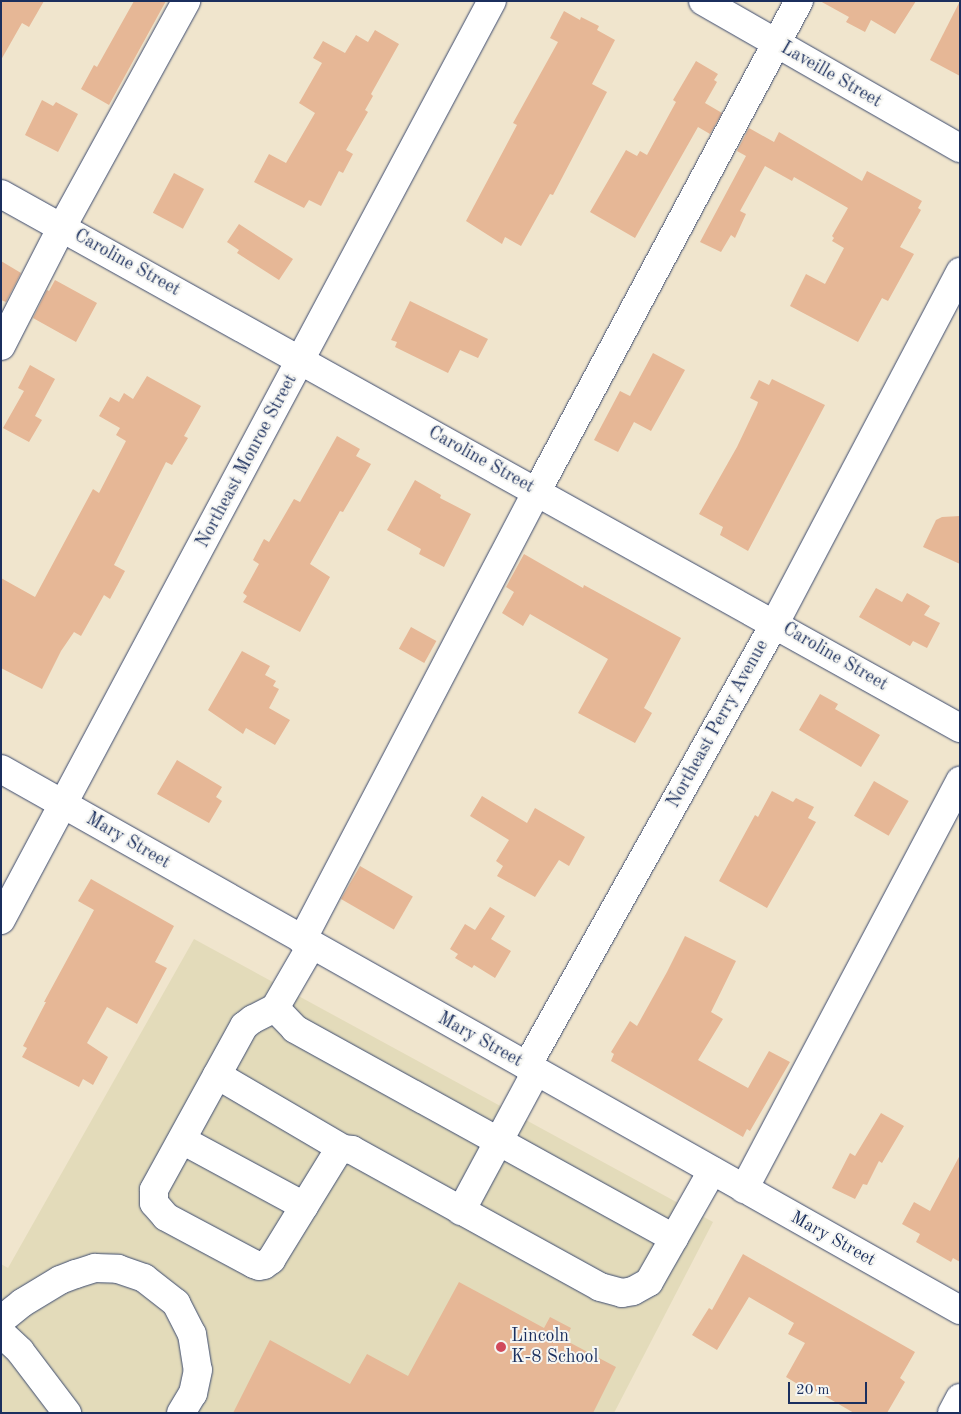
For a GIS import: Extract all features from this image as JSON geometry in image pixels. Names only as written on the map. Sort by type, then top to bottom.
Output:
[{"type":"street","points":[[1,346],[62,227],[186,1]]},
{"type":"street","name":"Northeast Monroe Street","points":[[1,920],[492,1]]},
{"type":"street","name":"Laveille Street","points":[[703,1],[960,148]]},
{"type":"street","points":[[343,1149],[335,1156],[271,1260],[259,1266],[175,1222],[158,1210],[153,1198],[154,1190],[244,1026],[253,1018],[275,1008],[537,491],[799,1]]},
{"type":"street","name":"Caroline Street","points":[[1,194],[775,623],[960,728]]},
{"type":"street","name":"Northeast Perry Avenue","points":[[461,1211],[499,1140],[532,1069],[775,623],[960,272]]},
{"type":"street","name":"Mary Street","points":[[1,769],[960,1310]]},
{"type":"street","points":[[744,1189],[960,780]]},
{"type":"street","points":[[275,1008],[295,1029],[674,1238]]},
{"type":"street","points":[[217,1075],[343,1149],[352,1150],[600,1288],[613,1292],[633,1291],[649,1282],[712,1170]]},
{"type":"street","points":[[182,1140],[304,1206]]},
{"type":"street","points":[[1,1320],[22,1303],[60,1280],[95,1268],[118,1269],[144,1278],[176,1304],[192,1334],[198,1370],[193,1393],[181,1413]]},
{"type":"street","points":[[1,1334],[20,1351],[67,1413]]},
{"type":"street","points":[[952,1413],[960,1398]]},
{"type":"shaded area","points":[[194,939],[713,1222],[614,1413],[1,1413],[1,1264],[8,1268]]},
{"type":"building","points":[[1,1],[44,1],[29,27],[22,23],[1,60]]},
{"type":"building","points":[[134,1],[166,1],[109,105],[81,89],[94,65],[97,67]]},
{"type":"building","points":[[820,1],[916,1],[895,34],[871,20],[865,32],[846,22],[849,17]]},
{"type":"building","points":[[960,1],[960,76],[930,60]]},
{"type":"building","points":[[564,11],[580,20],[581,17],[599,26],[597,30],[615,40],[592,84],[607,92],[553,195],[550,194],[521,246],[505,237],[502,244],[466,221],[517,125],[513,123],[558,42],[550,38]]},
{"type":"building","points":[[375,30],[399,44],[371,94],[373,96],[365,110],[368,112],[346,150],[353,154],[343,173],[339,171],[321,206],[309,200],[304,208],[254,182],[269,154],[286,163],[315,113],[299,103],[322,63],[313,58],[323,41],[345,53],[356,35],[368,42]]},
{"type":"building","points":[[696,61],[718,74],[714,80],[717,82],[705,103],[722,113],[710,134],[698,127],[635,238],[590,212],[626,150],[637,156],[640,151],[647,155],[676,102],[673,100]]},
{"type":"building","points":[[42,100],[53,106],[56,102],[78,114],[58,152],[25,135]]},
{"type":"building","points":[[749,128],[774,142],[779,132],[862,181],[867,171],[922,201],[918,208],[921,210],[900,247],[914,254],[888,301],[882,298],[858,342],[790,306],[806,274],[825,284],[844,248],[832,241],[834,238],[832,236],[848,208],[794,177],[792,181],[765,166],[740,211],[746,214],[735,238],[731,235],[721,252],[700,242],[746,156],[737,151]]},
{"type":"building","points":[[174,173],[204,189],[183,229],[153,213]]},
{"type":"building","points":[[239,224],[293,259],[279,280],[237,253],[239,250],[227,242]]},
{"type":"building","points":[[1,261],[21,273],[6,302],[1,300]]},
{"type":"building","points":[[55,280],[97,303],[76,342],[33,318],[47,290],[49,291]]},
{"type":"building","points":[[410,301],[488,339],[478,358],[460,350],[448,373],[395,347],[397,342],[391,340]]},
{"type":"building","points":[[653,353],[685,370],[651,431],[634,422],[618,452],[594,440],[620,391],[630,396]]},
{"type":"building","points":[[30,365],[55,379],[35,416],[42,420],[29,442],[3,428],[24,391],[18,388]]},
{"type":"building","points":[[147,376],[201,406],[184,436],[188,438],[172,465],[166,462],[114,565],[125,571],[110,599],[104,595],[81,636],[74,632],[61,651],[42,689],[1,668],[1,578],[35,597],[93,489],[99,493],[126,441],[116,435],[120,428],[99,416],[110,397],[119,402],[124,393],[133,399]]},
{"type":"building","points":[[772,379],[825,405],[748,551],[720,535],[723,527],[699,514],[737,447],[757,405],[758,402],[750,398],[759,380],[769,385]]},
{"type":"building","points":[[337,436],[360,449],[356,456],[371,464],[343,512],[340,511],[310,564],[330,577],[300,632],[243,602],[247,596],[243,593],[259,564],[253,560],[264,539],[269,542],[294,499],[300,502]]},
{"type":"building","points":[[415,480],[441,495],[440,498],[471,514],[444,567],[419,554],[421,549],[387,530]]},
{"type":"building","points":[[960,516],[960,564],[923,547],[936,520],[942,517]]},
{"type":"building","points":[[524,554],[583,588],[584,585],[681,638],[644,708],[652,713],[635,743],[578,713],[608,659],[530,614],[523,626],[502,613],[514,592],[506,587]]},
{"type":"building","points":[[876,588],[902,602],[907,593],[930,606],[924,615],[940,623],[927,648],[913,641],[910,646],[859,617]]},
{"type":"building","points":[[411,627],[436,641],[424,663],[399,649]]},
{"type":"building","points":[[242,651],[270,666],[265,675],[276,681],[273,686],[279,689],[269,708],[290,720],[275,745],[246,728],[243,734],[208,710]]},
{"type":"building","points":[[820,694],[838,704],[835,709],[880,735],[861,767],[799,730]]},
{"type":"building","points":[[177,760],[222,787],[216,797],[222,801],[209,823],[157,794]]},
{"type":"building","points":[[874,781],[909,801],[889,836],[854,816]]},
{"type":"building","points":[[772,791],[793,802],[796,798],[814,807],[808,818],[816,822],[767,908],[719,881],[755,815],[758,817]]},
{"type":"building","points":[[482,796],[527,823],[535,808],[585,837],[569,866],[559,860],[535,897],[497,876],[503,866],[496,861],[509,840],[470,816]]},
{"type":"building","points":[[360,866],[413,896],[394,929],[341,899]]},
{"type":"building","points":[[91,879],[174,926],[155,962],[167,968],[137,1024],[107,1007],[87,1043],[108,1057],[93,1085],[83,1079],[79,1087],[22,1057],[27,1048],[23,1046],[46,1002],[44,1002],[94,910],[78,901]]},
{"type":"building","points":[[490,907],[505,916],[491,939],[511,951],[495,978],[474,965],[472,968],[455,958],[458,954],[450,949],[465,924],[475,930]]},
{"type":"building","points":[[685,936],[736,961],[711,1012],[723,1019],[698,1060],[748,1088],[769,1051],[790,1062],[750,1131],[747,1129],[743,1137],[611,1061],[614,1054],[611,1052],[630,1021],[637,1026]]},
{"type":"building","points":[[881,1113],[904,1126],[882,1163],[879,1161],[867,1185],[863,1184],[855,1199],[832,1188],[850,1153],[855,1156]]},
{"type":"building","points":[[960,1155],[960,1262],[953,1258],[951,1262],[916,1242],[920,1234],[902,1224],[914,1202],[930,1211]]},
{"type":"building","points":[[743,1254],[915,1352],[900,1378],[905,1382],[887,1413],[854,1413],[811,1388],[809,1391],[786,1377],[805,1343],[788,1334],[794,1323],[749,1297],[717,1350],[692,1335],[709,1308],[712,1310]]},
{"type":"building","name":"Lincoln K-8 School","points":[[459,1282],[544,1328],[550,1317],[571,1328],[565,1340],[616,1367],[593,1413],[233,1413],[270,1340],[350,1384],[367,1354],[408,1376]]},
{"type":"place","name":"Lincoln K-8 School","points":[[501,1347]]}]
